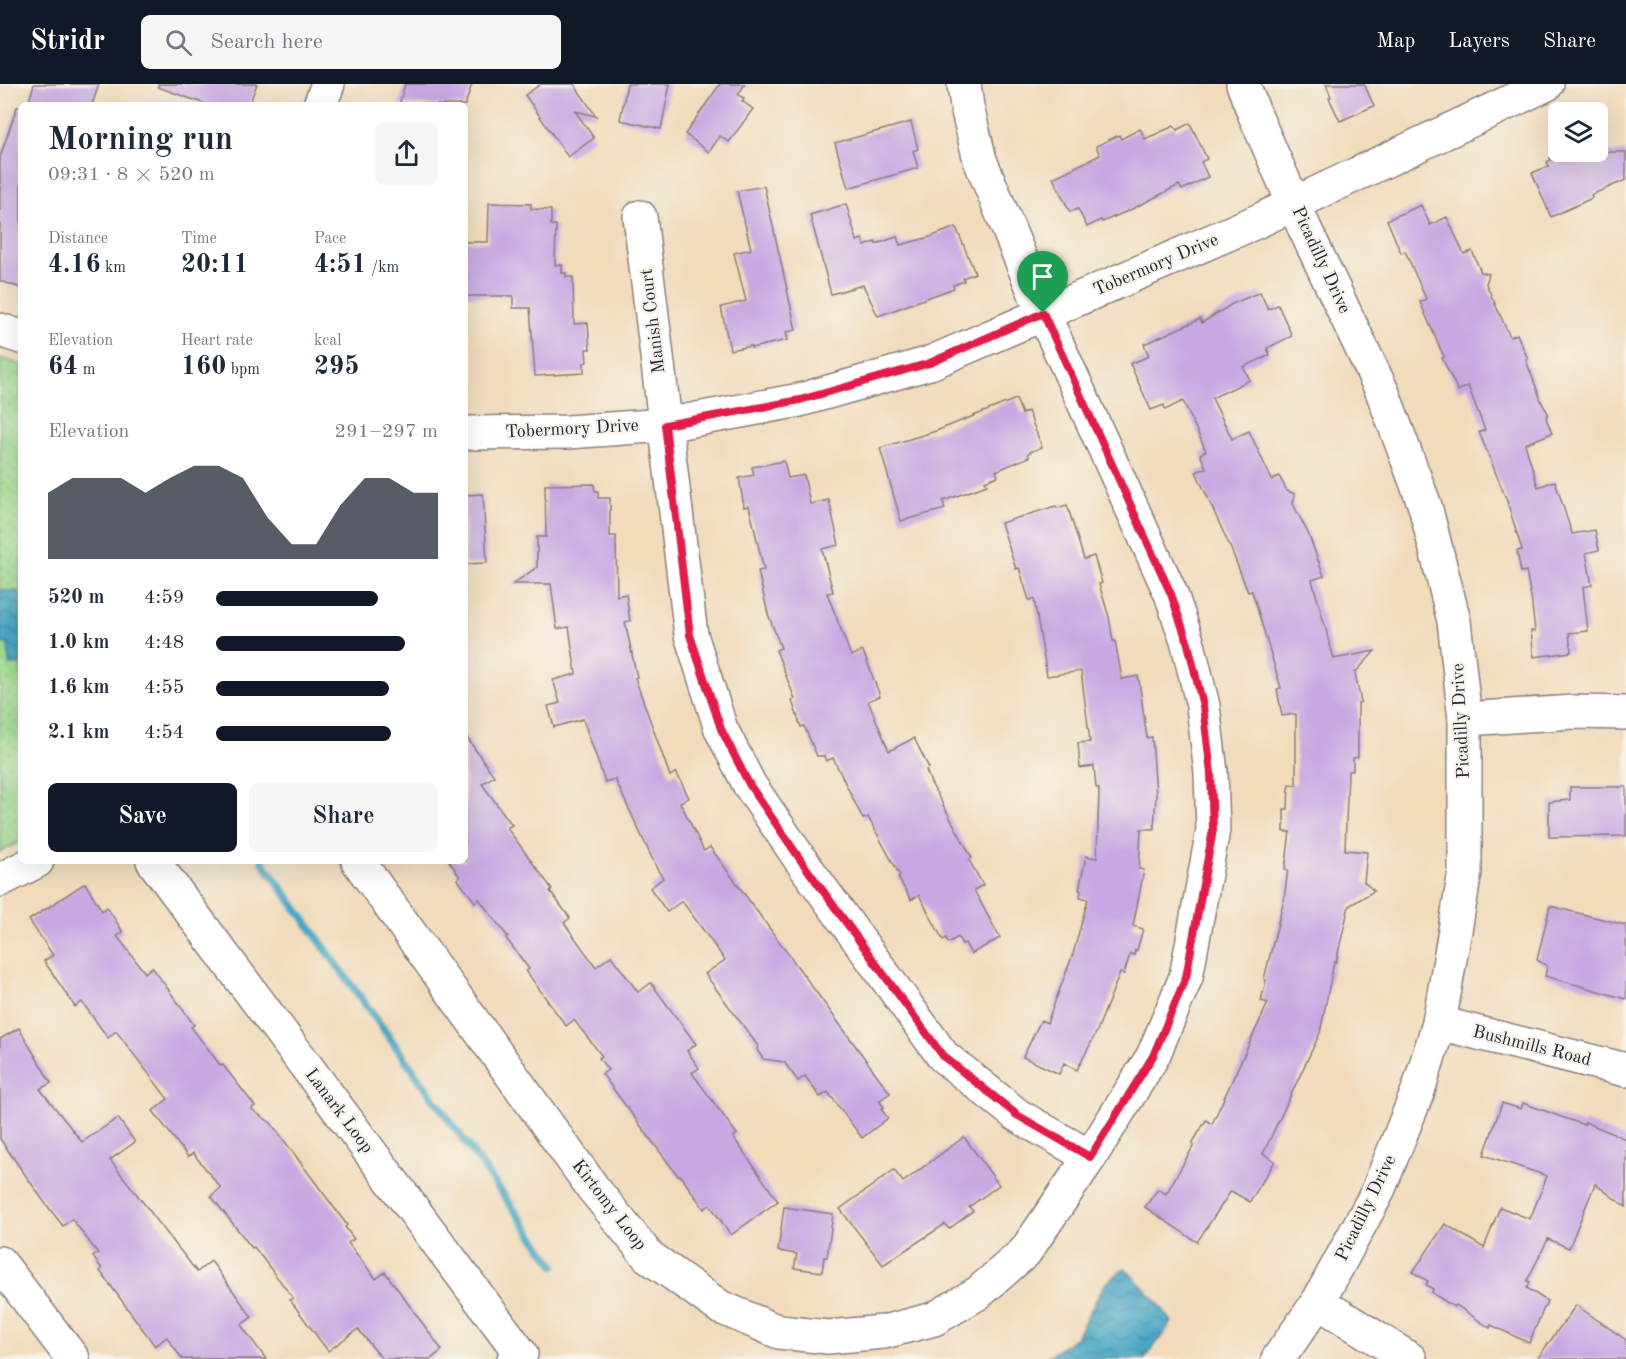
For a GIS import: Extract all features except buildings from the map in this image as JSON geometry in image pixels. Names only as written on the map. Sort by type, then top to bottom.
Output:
[{"type":"street","points":[[321,102],[328,84]]},
{"type":"street","name":"Kirtomy Loop","points":[[360,864],[593,1188],[648,1256],[720,1307],[779,1332],[828,1337],[884,1332],[934,1319],[978,1293],[1025,1252],[1090,1157],[1153,1056],[1186,977],[1213,830],[1211,773],[1203,706],[1188,644],[1171,594],[1043,313],[980,160],[967,107],[964,84]]},
{"type":"street","name":"Picadilly Drive","points":[[1243,84],[1294,204],[1382,391],[1425,506],[1454,621],[1465,719],[1465,872],[1439,1023],[1418,1091],[1377,1193],[1318,1302],[1278,1359]]},
{"type":"street","name":"Tobermory Drive","points":[[468,433],[568,432],[665,425],[800,400],[930,363],[1294,204],[1547,84]]},
{"type":"street","name":"Manish Court","points":[[640,217],[690,635],[721,729],[749,784],[802,862],[943,1056],[1017,1115],[1090,1157]]},
{"type":"street","points":[[0,330],[18,336]]},
{"type":"street","points":[[1465,719],[1574,712],[1626,713]]},
{"type":"street","points":[[0,880],[31,864]]},
{"type":"street","name":"Lanark Loop","points":[[155,864],[521,1354],[514,1359]]},
{"type":"street","name":"Bushmills Road","points":[[1439,1023],[1626,1070]]},
{"type":"street","points":[[0,1263],[73,1359]]},
{"type":"street","points":[[1318,1302],[1410,1359]]},
{"type":"green space","points":[[0,358],[18,364],[18,843],[0,852]]},
{"type":"water","points":[[0,590],[18,592],[18,664],[9,665],[8,644],[0,643]]},
{"type":"water","points":[[1125,1268],[1159,1304],[1172,1322],[1145,1359],[1045,1359],[1076,1337],[1105,1284]]},
{"type":"waterway","points":[[264,864],[554,1265]]},
{"type":"route","points":[[1043,313],[1171,594],[1188,644],[1203,706],[1211,773],[1213,830],[1186,977],[1153,1056],[1090,1157],[1017,1115],[943,1056],[802,862],[749,784],[721,729],[690,635],[665,425],[800,400],[930,363],[1043,313]]}]
